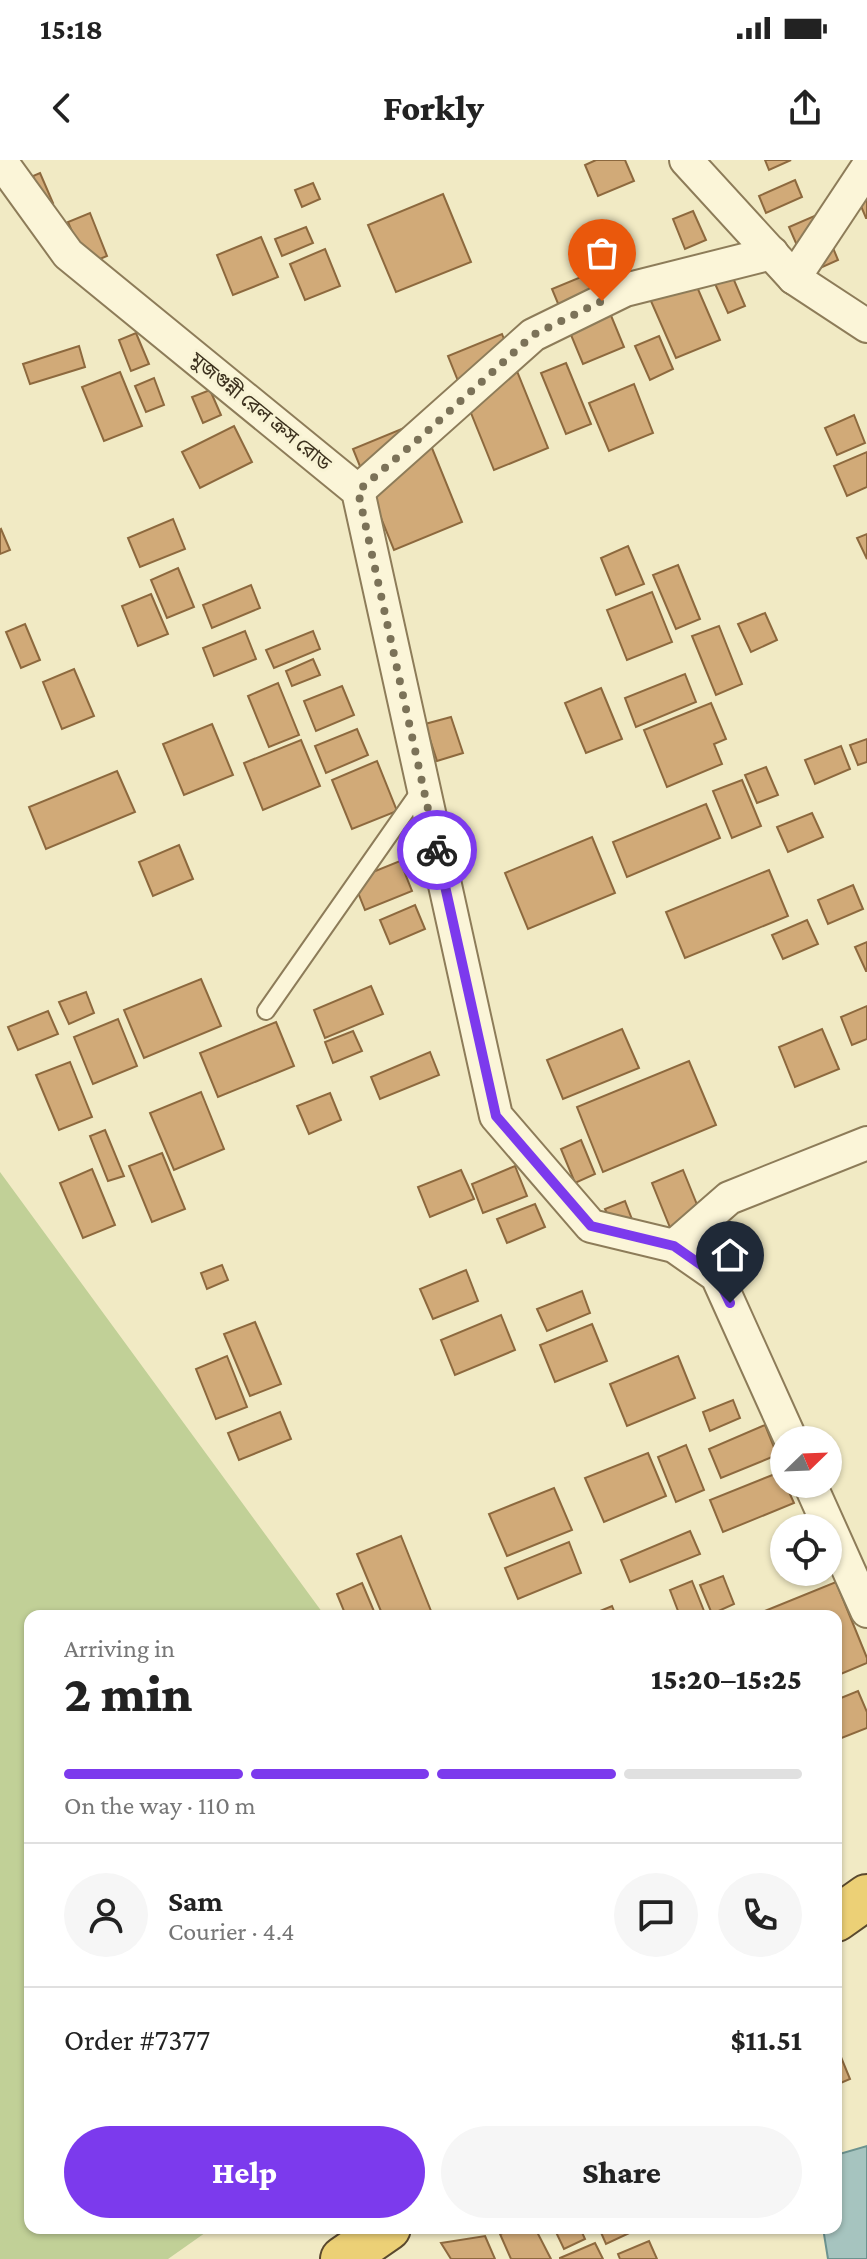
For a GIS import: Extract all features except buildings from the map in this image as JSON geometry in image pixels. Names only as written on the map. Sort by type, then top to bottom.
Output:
[{"type":"highway","points":[[842,1915],[867,1897]]},
{"type":"highway","points":[[343,2259],[379,2234]]},
{"type":"street","name":"মুজগুন্নী রেল ক্রস রোড","points":[[0,160],[68,254],[358,491]]},
{"type":"street","points":[[686,160],[794,278],[867,326]]},
{"type":"street","points":[[794,278],[867,168]]},
{"type":"street","points":[[772,253],[625,290],[533,335],[358,491],[496,1116],[591,1226],[674,1246],[717,1276],[785,1426]]},
{"type":"street","points":[[674,1246],[729,1198],[867,1143]]},
{"type":"street","points":[[816,1498],[867,1611]]},
{"type":"lane","points":[[266,1011],[423,787]]},
{"type":"green space","points":[[0,1172],[321,1610],[24,1610],[24,2234],[203,2234],[168,2259],[0,2259]]},
{"type":"water","points":[[867,2146],[867,2259],[828,2259],[824,2234],[842,2234],[842,2153]]},
{"type":"way so far","points":[[437,850],[358,491],[533,335],[602,301]]},
{"type":"route","points":[[437,850],[496,1116],[591,1226],[674,1246],[717,1276],[730,1303]]}]
